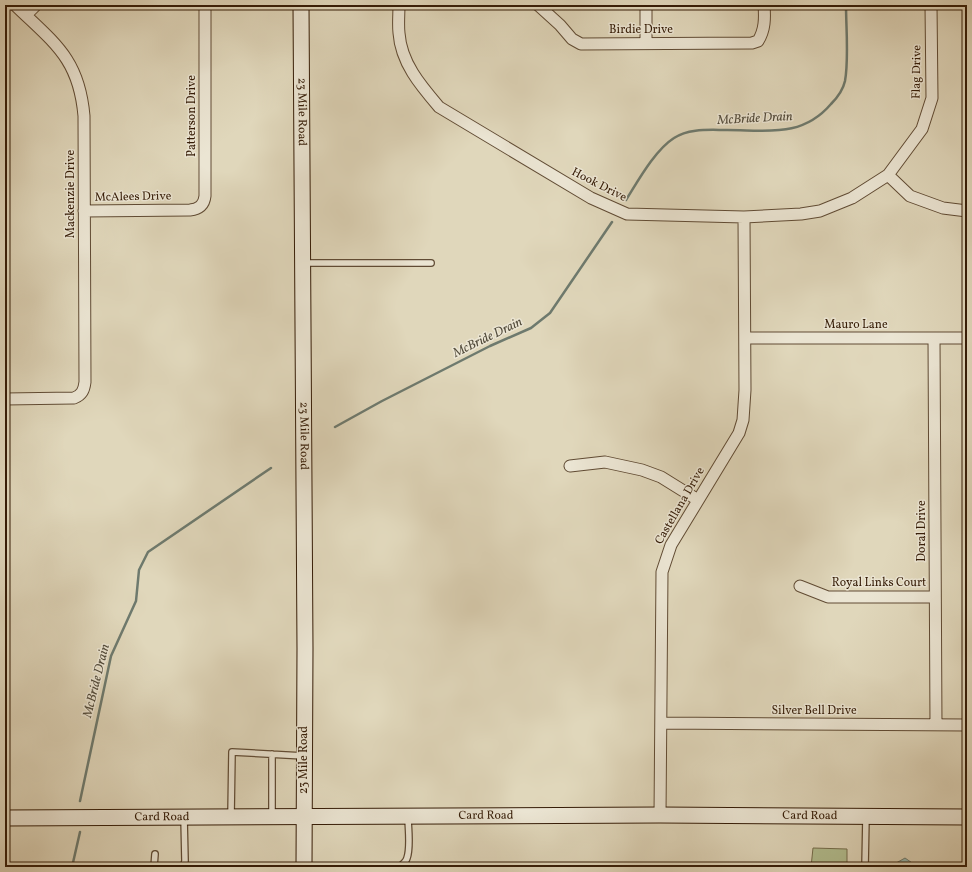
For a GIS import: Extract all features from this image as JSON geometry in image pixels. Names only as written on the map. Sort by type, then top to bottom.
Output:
[{"type":"street","name":"Mackenzie Drive","points":[[5,399],[69,398],[81,394],[85,382],[83,104],[78,80],[68,60],[61,50],[16,5]]},
{"type":"street","points":[[26,15],[36,5]]},
{"type":"street","name":"Patterson Drive","points":[[182,209],[197,209],[203,204],[205,199],[205,5]]},
{"type":"street","name":"23 Mile Road","points":[[301,5],[305,648],[304,867]]},
{"type":"street","name":"Hook Drive","points":[[399,5],[399,35],[405,59],[420,85],[439,107],[591,198],[627,214],[744,217],[801,214],[820,211],[852,198],[888,175]]},
{"type":"street","name":"Birdie Drive","points":[[538,5],[560,25],[572,39],[581,44],[758,42],[763,34],[765,22],[764,5]]},
{"type":"street","points":[[646,5],[646,44]]},
{"type":"street","name":"Flag Drive","points":[[888,175],[922,128],[932,98],[931,5]]},
{"type":"street","points":[[888,175],[910,196],[943,208],[967,211]]},
{"type":"street","name":"McAlees Drive","points":[[84,211],[182,209]]},
{"type":"street","name":"Castellana Drive","points":[[660,815],[662,572],[671,545],[739,433],[743,420],[745,390],[744,217]]},
{"type":"street","name":"Mauro Lane","points":[[745,338],[967,338]]},
{"type":"street","name":"Doral Drive","points":[[934,338],[936,724]]},
{"type":"street","points":[[570,466],[605,462],[642,470],[661,477],[698,500]]},
{"type":"street","name":"Royal Links Court","points":[[800,586],[828,597],[935,596]]},
{"type":"street","name":"Silver Bell Drive","points":[[661,723],[967,725]]},
{"type":"street","name":"Card Road","points":[[5,818],[660,815],[967,817]]},
{"type":"lane","points":[[303,263],[431,262]]},
{"type":"lane","points":[[231,817],[232,752],[304,756]]},
{"type":"lane","points":[[272,754],[272,816]]},
{"type":"lane","points":[[398,867],[407,859],[408,816]]},
{"type":"lane","points":[[183,867],[185,862],[184,817]]},
{"type":"lane","points":[[865,867],[866,817]]},
{"type":"lane","points":[[154,854],[154,867]]},
{"type":"green space","points":[[813,848],[847,849],[847,867],[811,867]]},
{"type":"water","points":[[905,858],[918,867],[889,867]]},
{"type":"waterway","name":"McBride Drain","points":[[626,200],[641,175],[660,150],[667,143],[680,135],[693,131],[706,130],[783,130],[796,127],[820,115],[838,96],[845,81],[847,53],[846,5]]},
{"type":"waterway","name":"McBride Drain","points":[[335,427],[382,401],[490,346],[531,328],[550,313],[612,222]]},
{"type":"waterway","name":"McBride Drain","points":[[80,801],[111,656],[136,601],[139,570],[148,552],[271,468]]},
{"type":"waterway","name":"McBride Drain","points":[[72,867],[80,832]]}]
